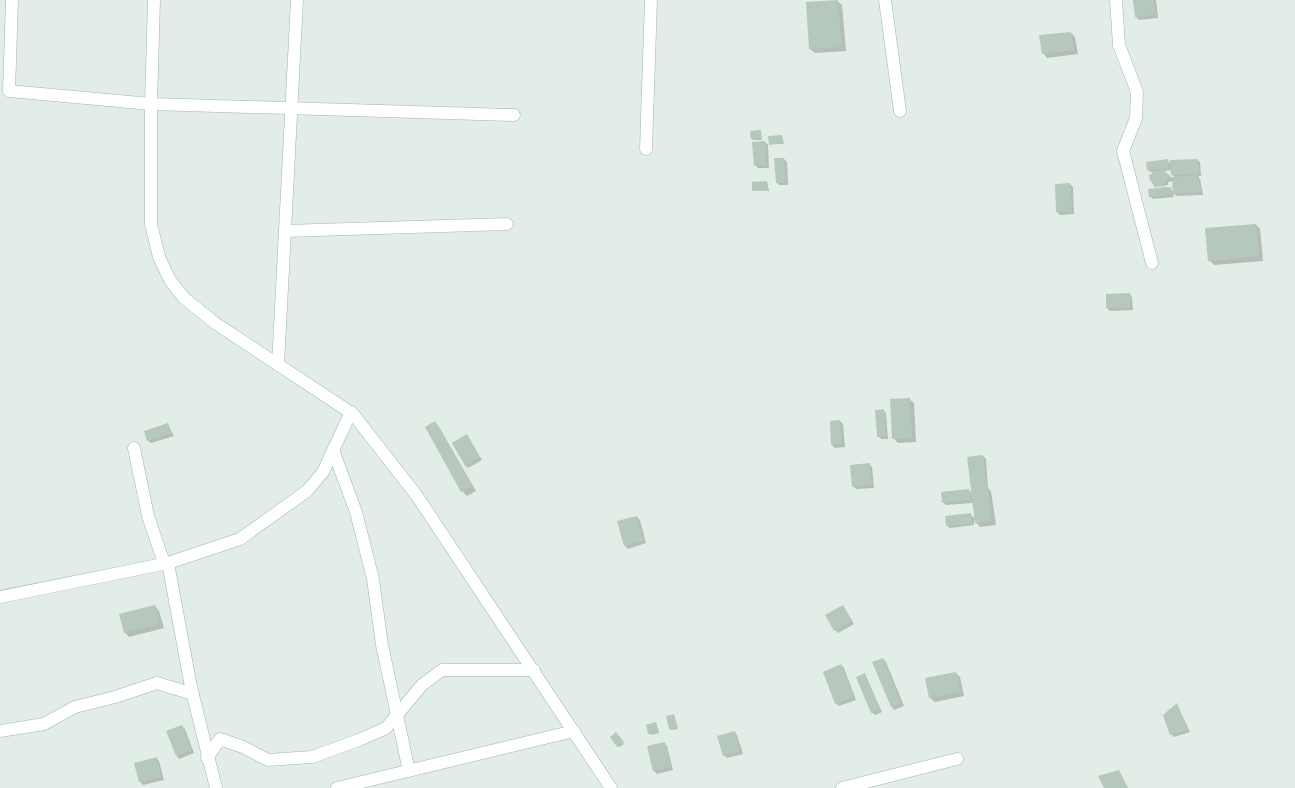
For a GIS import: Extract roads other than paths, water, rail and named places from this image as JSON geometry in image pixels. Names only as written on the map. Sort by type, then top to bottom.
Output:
[{"type":"street","points":[[12,0],[9,91],[151,104],[514,114]]},
{"type":"street","points":[[154,0],[151,104],[151,224],[159,257],[170,280],[184,298],[215,323],[351,412],[417,496],[611,788]]},
{"type":"street","points":[[278,365],[297,0]]},
{"type":"street","points":[[646,149],[651,0]]},
{"type":"street","points":[[885,0],[900,111]]},
{"type":"street","points":[[1116,0],[1119,45],[1137,92],[1136,118],[1123,151],[1152,264]]},
{"type":"street","points":[[285,231],[507,224]]},
{"type":"street","points":[[0,597],[166,563],[240,539],[307,491],[323,472],[351,412]]},
{"type":"street","points":[[134,448],[148,516],[166,563],[207,758],[216,788]]},
{"type":"street","points":[[333,450],[356,512],[373,579],[382,645],[409,771]]},
{"type":"street","points":[[207,758],[220,739],[243,747],[268,760],[312,757],[359,740],[386,728],[422,685],[442,670],[534,670]]},
{"type":"street","points":[[0,731],[44,724],[75,707],[115,698],[157,683],[193,694]]},
{"type":"street","points":[[337,788],[359,786],[409,771],[574,731]]},
{"type":"street","points":[[842,788],[956,759]]}]
